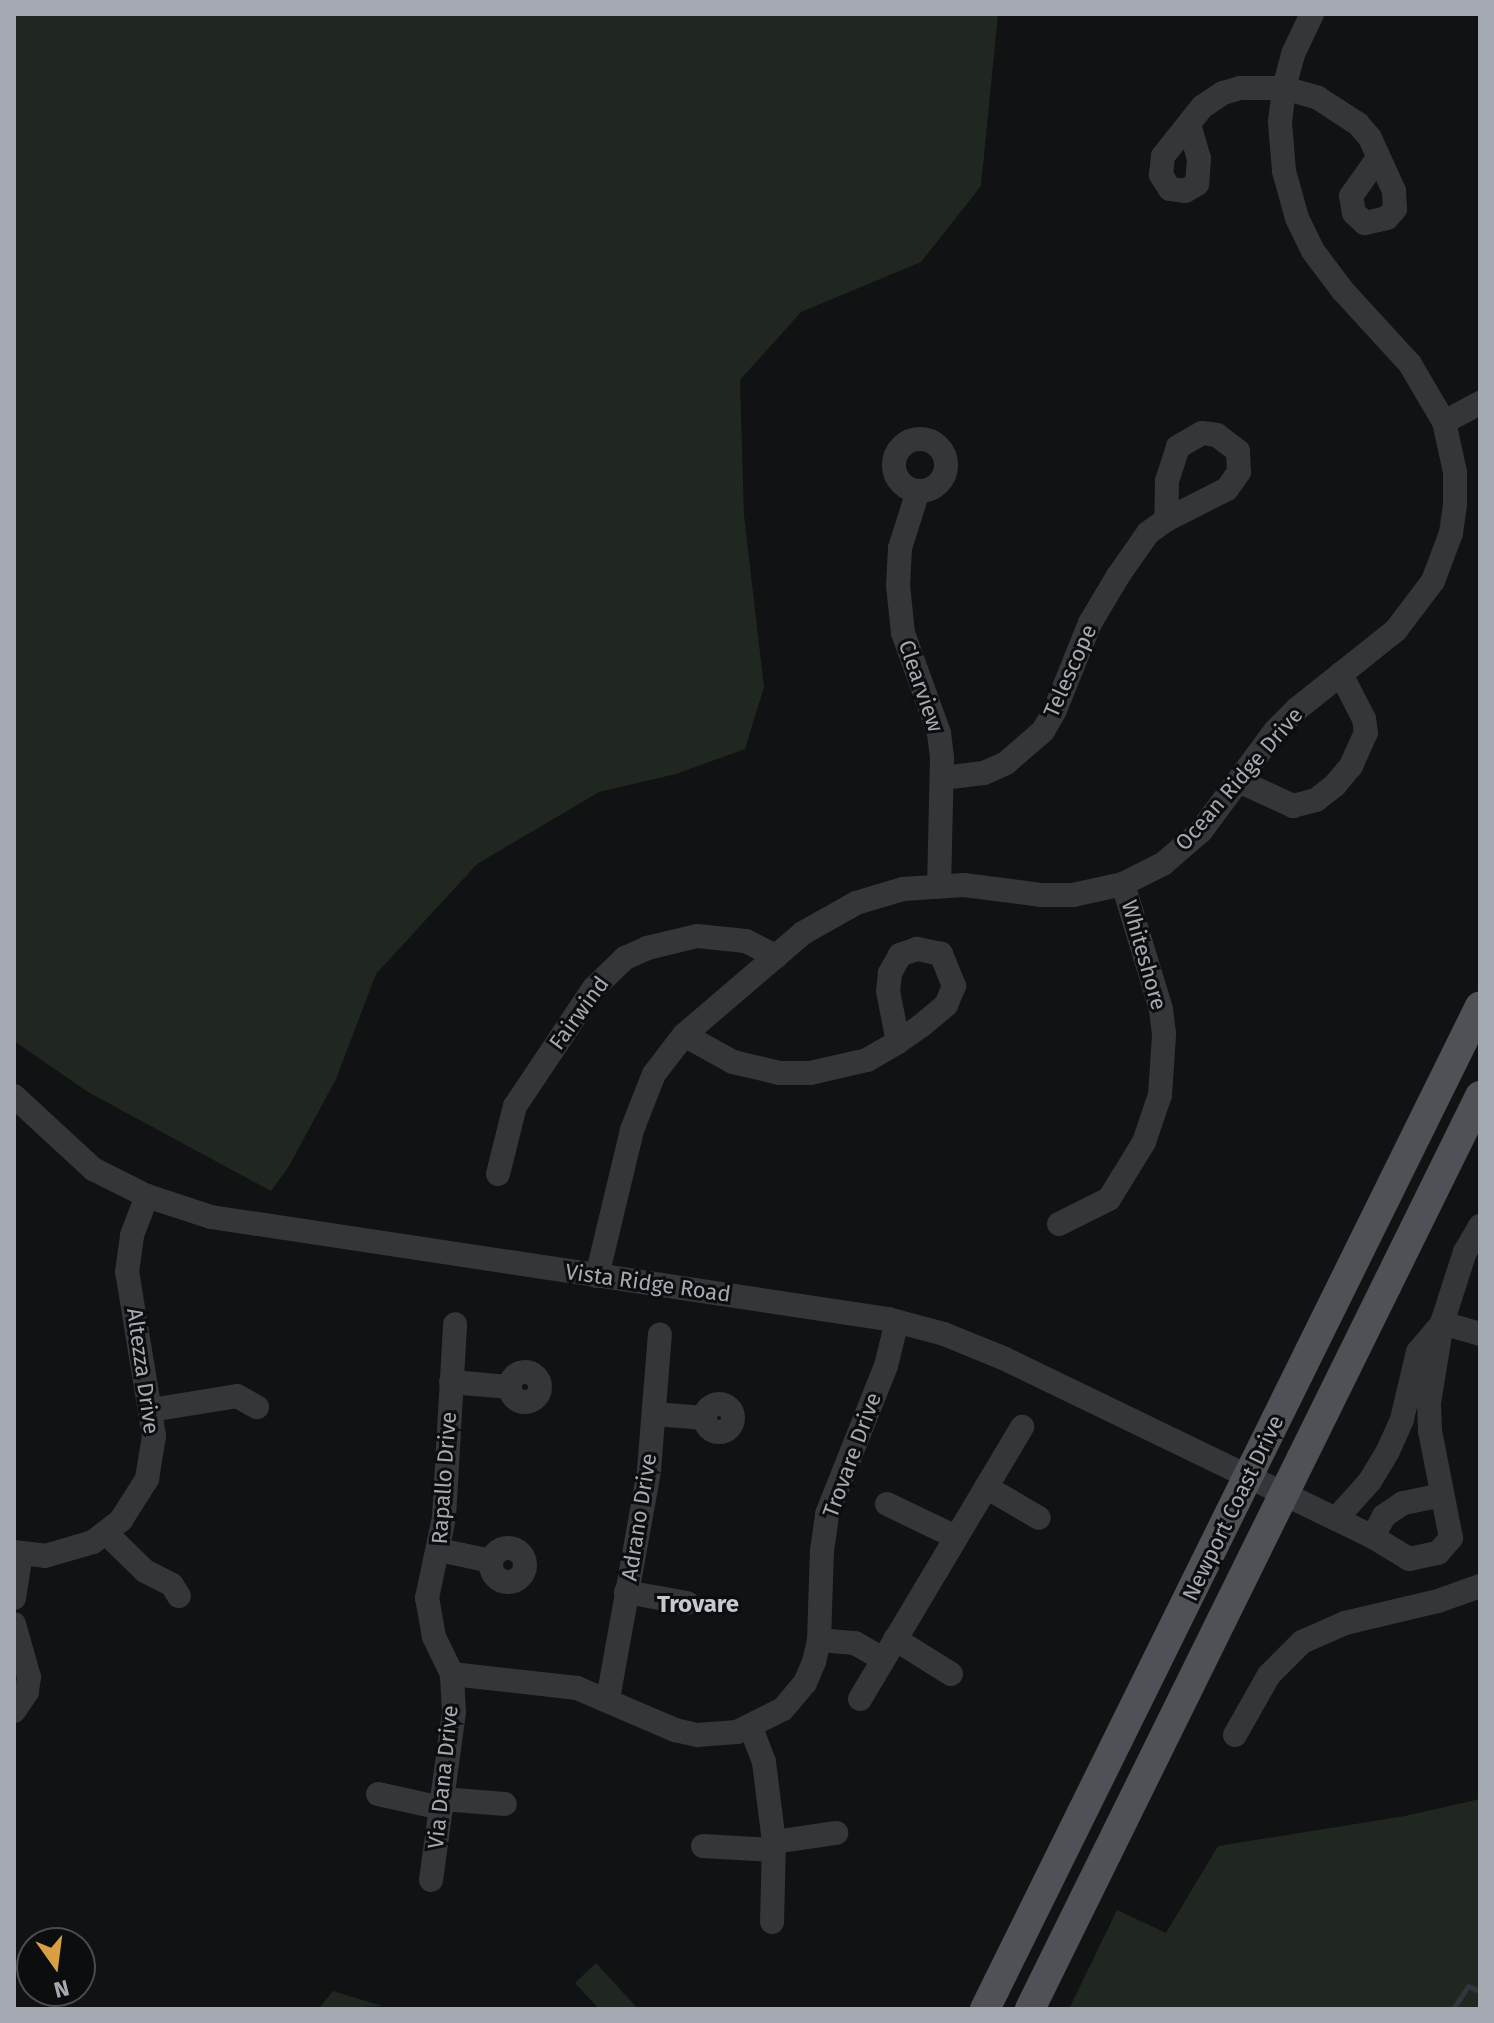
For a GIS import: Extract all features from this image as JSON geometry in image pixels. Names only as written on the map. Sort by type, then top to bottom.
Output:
[{"type":"main road","name":"Newport Coast Drive","points":[[985,2009],[1480,1006]]},
{"type":"main road","name":"Newport Coast Drive","points":[[1030,2009],[1120,1819],[1285,1495],[1480,1096]]},
{"type":"street","name":"Ocean Ridge Drive","points":[[597,1276],[637,1110],[654,1074],[684,1035],[776,956],[823,919],[891,891],[939,885],[1073,895],[1123,884],[1179,852],[1201,831],[1297,709],[1396,630],[1416,607],[1441,562],[1455,503],[1455,472],[1444,422],[1422,380],[1327,272],[1297,218],[1281,147],[1284,88],[1293,54],[1312,14]]},
{"type":"street","points":[[1189,124],[1202,107],[1223,93],[1240,88],[1284,88],[1339,108],[1370,138],[1378,158]]},
{"type":"street","points":[[1444,422],[1480,403]]},
{"type":"street","name":"Clearview","points":[[918,491],[900,548],[899,609],[914,669],[939,733],[942,778],[939,885]]},
{"type":"street","name":"Telescope","points":[[942,778],[984,773],[1006,763],[1043,731],[1104,597],[1148,533],[1166,520]]},
{"type":"street","points":[[1239,781],[1293,806],[1316,800],[1335,785],[1351,766],[1366,733],[1364,719],[1341,674]]},
{"type":"street","name":"Whiteshore","points":[[1059,1224],[1109,1199],[1144,1142],[1160,1095],[1164,1034],[1161,1009],[1123,884]]},
{"type":"street","name":"Fairwind","points":[[498,1174],[515,1106],[594,988],[625,958],[647,948],[697,936],[746,941],[776,956]]},
{"type":"street","points":[[684,1035],[733,1062],[780,1073],[839,1069],[867,1060],[898,1042]]},
{"type":"street","name":"Vista Ridge Road","points":[[14,1096],[93,1169],[147,1196],[236,1223],[897,1321],[973,1344],[1373,1537],[1409,1559],[1438,1553],[1451,1538],[1442,1495]]},
{"type":"street","name":"Altezza Drive","points":[[17,1553],[45,1556],[69,1551],[106,1533],[136,1501],[147,1479],[153,1455],[151,1410],[127,1272],[132,1235],[147,1196]]},
{"type":"street","points":[[1373,1537],[1384,1516],[1403,1503],[1442,1495],[1430,1431],[1429,1403],[1442,1323],[1465,1252],[1480,1226]]},
{"type":"street","name":"Trovare Drive","points":[[751,1728],[769,1719],[795,1697],[814,1662],[819,1640],[822,1551],[827,1514],[886,1366],[897,1321]]},
{"type":"street","points":[[1442,1323],[1480,1334]]},
{"type":"street","points":[[1336,1519],[1370,1481],[1388,1451],[1402,1419],[1418,1352],[1442,1323]]},
{"type":"street","name":"Rapallo Drive","points":[[452,1674],[434,1637],[427,1598],[439,1550],[455,1324]]},
{"type":"street","name":"Adrano Drive","points":[[608,1699],[649,1470],[660,1334]]},
{"type":"street","points":[[451,1382],[510,1387]]},
{"type":"street","points":[[151,1410],[237,1396],[257,1407]]},
{"type":"street","points":[[654,1414],[705,1418]]},
{"type":"street","points":[[860,1699],[1022,1427]]},
{"type":"street","points":[[986,1487],[1039,1518]]},
{"type":"street","points":[[887,1504],[956,1537]]},
{"type":"street","points":[[106,1533],[145,1571],[172,1585],[179,1596]]},
{"type":"street","points":[[439,1550],[491,1561]]},
{"type":"street","points":[[14,1598],[17,1553]]},
{"type":"street","points":[[1235,1735],[1269,1675],[1302,1642],[1345,1623],[1438,1601],[1480,1586]]},
{"type":"street","points":[[626,1592],[687,1603]]},
{"type":"street","points":[[14,1624],[29,1677],[27,1692],[14,1711]]},
{"type":"street","points":[[819,1640],[889,1649],[951,1674]]},
{"type":"street","points":[[452,1674],[552,1683],[608,1699],[675,1730],[697,1735],[714,1736],[751,1728],[764,1762],[774,1846],[772,1922]]},
{"type":"street","name":"Via Dana Drive","points":[[431,1880],[454,1713],[452,1674]]},
{"type":"street","points":[[378,1794],[442,1803],[505,1804]]},
{"type":"street","points":[[703,1846],[774,1846],[836,1833]]},
{"type":"shaded area","points":[[14,14],[998,14],[981,186],[921,262],[801,312],[740,380],[744,515],[764,687],[745,749],[676,774],[599,792],[477,864],[376,974],[336,1079],[289,1166],[271,1191],[88,1092],[14,1041]]},
{"type":"shaded area","points":[[1480,1799],[1480,2009],[1069,2009],[1117,1910],[1166,1933],[1218,1846],[1405,1816]]},
{"type":"shaded area","points":[[596,1963],[638,2009],[599,2009],[575,1983]]},
{"type":"shaded area","points":[[333,1991],[382,2006],[318,2009]]},
{"type":"waterway","points":[[1453,2009],[1468,1986],[1480,1991]]},
{"type":"district","name":"Trovare","points":[[698,1605]]}]
